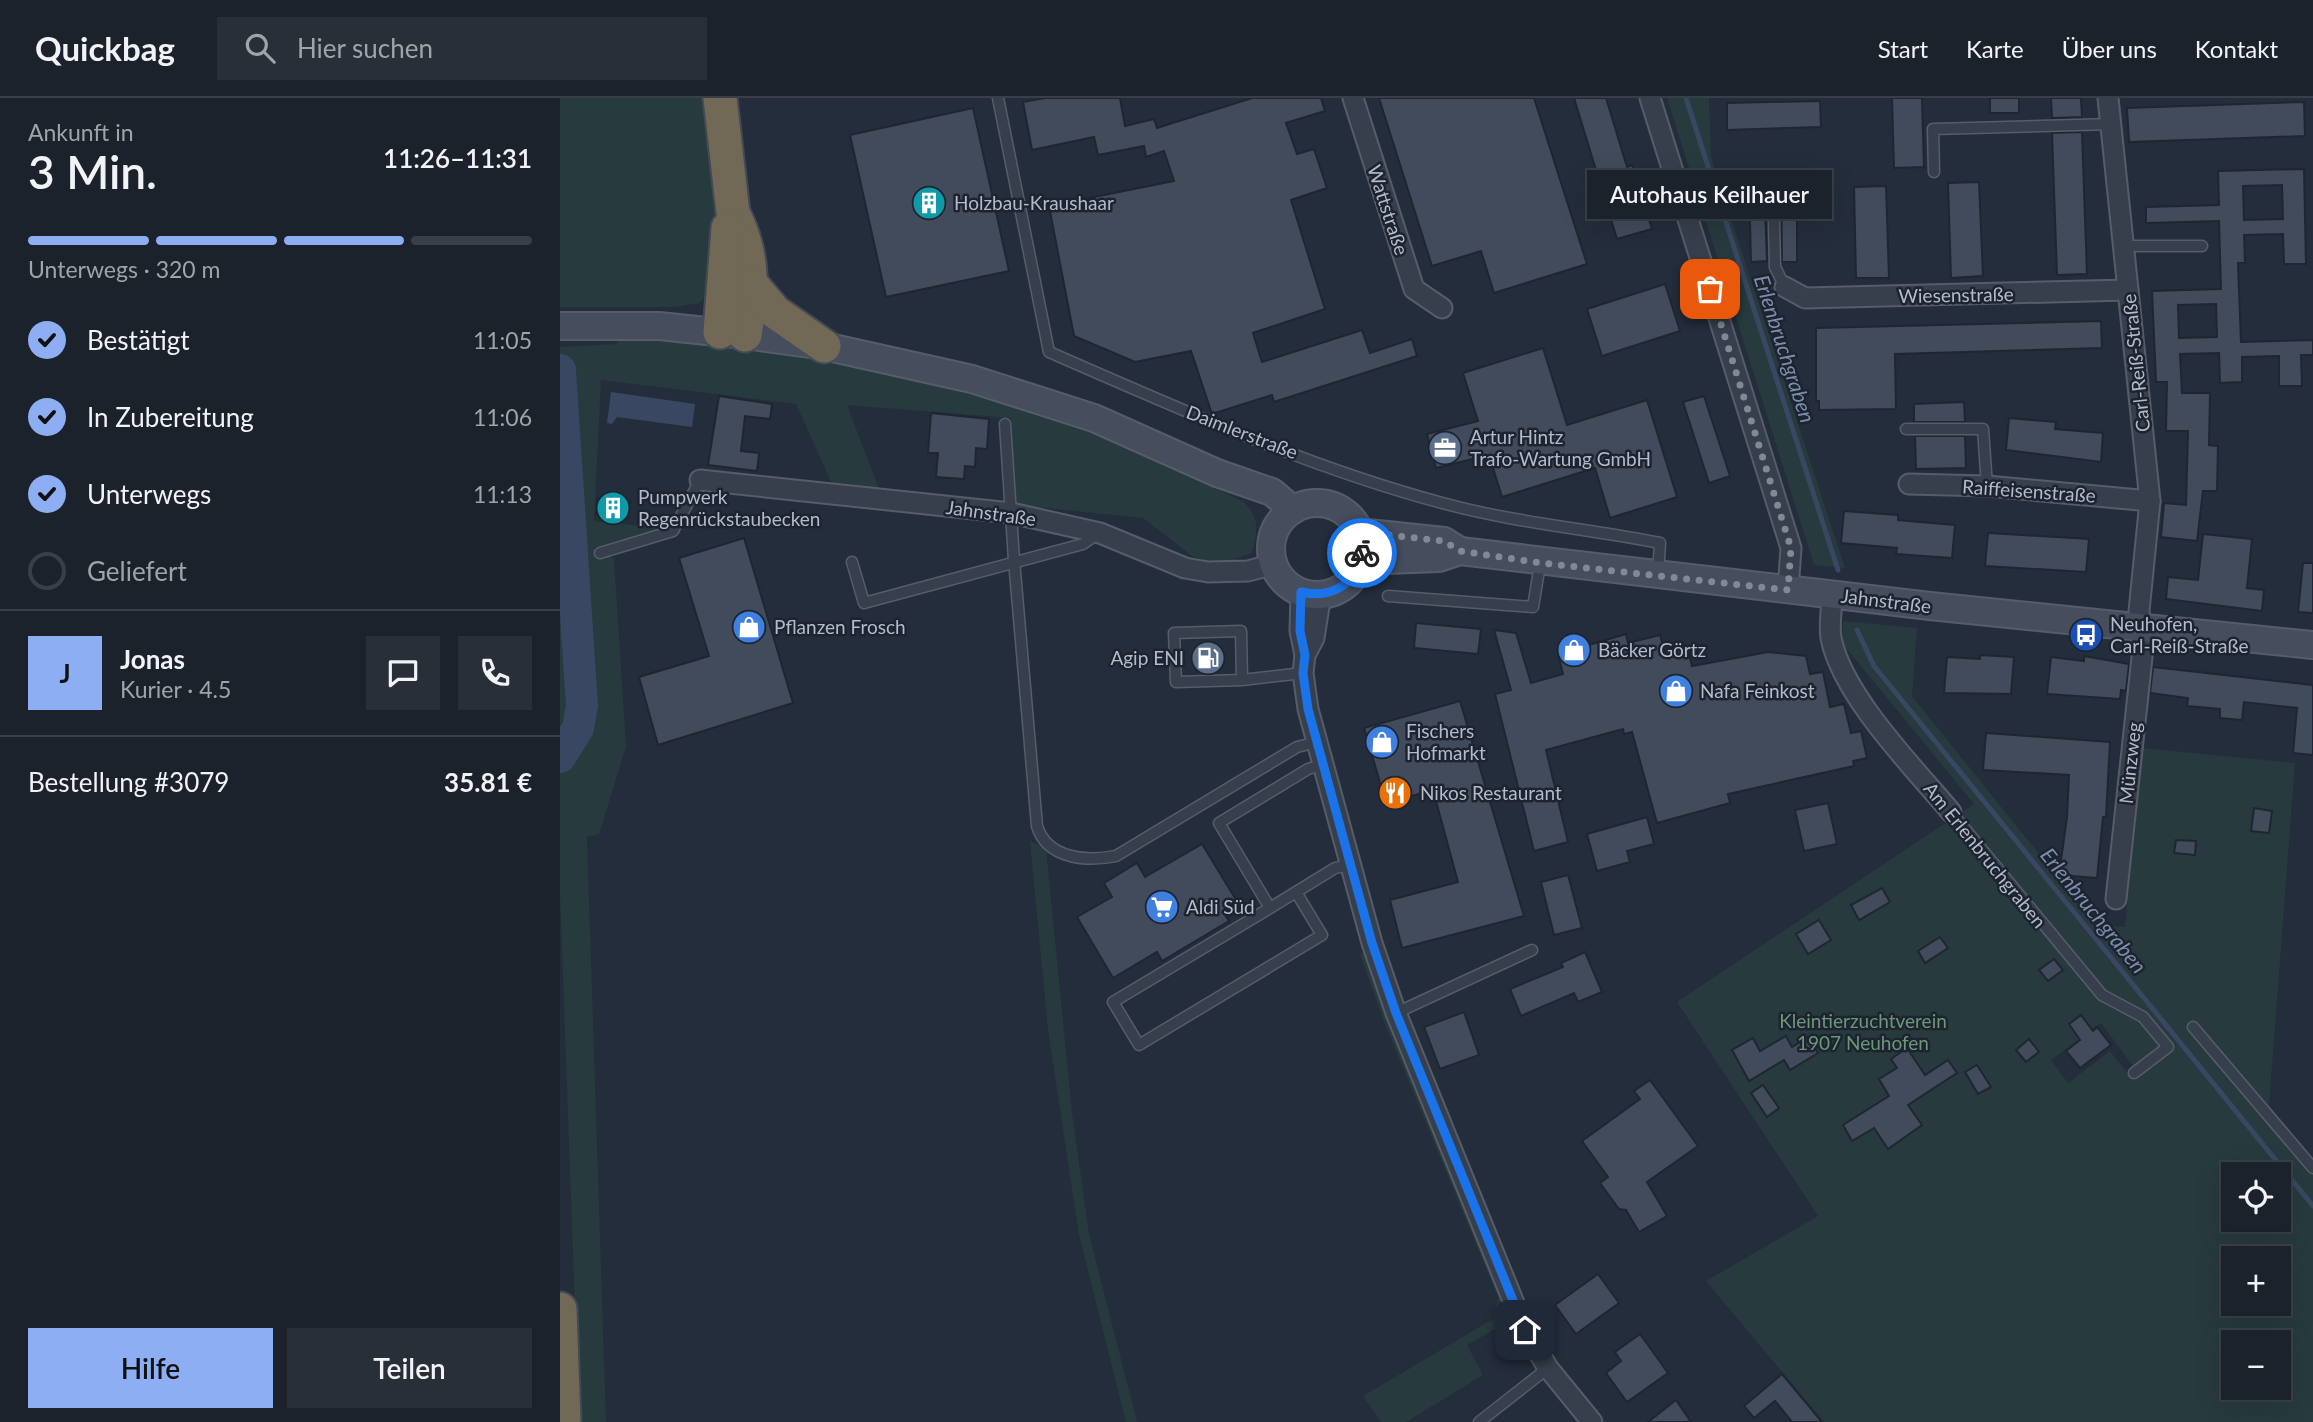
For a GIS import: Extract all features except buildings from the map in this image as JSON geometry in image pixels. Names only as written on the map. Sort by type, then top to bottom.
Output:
[{"type":"highway","points":[[720,98],[733,212],[742,229],[752,286],[775,312],[824,346]]},
{"type":"highway","points":[[733,212],[727,231],[727,268],[733,334]]},
{"type":"highway","points":[[733,334],[752,286]]},
{"type":"highway","points":[[560,1309],[564,1422]]},
{"type":"street","name":"Wattstraße","points":[[1353,98],[1413,289],[1442,308]]},
{"type":"street","points":[[1650,98],[1791,548],[1788,590]]},
{"type":"street","name":"Carl-Reiß-Straße","points":[[2108,98],[2113,124],[2150,501],[2138,611],[2140,628]]},
{"type":"street","name":"Wiesenstraße","points":[[1785,287],[1805,298],[2128,290]]},
{"type":"street","points":[[560,326],[600,325],[733,334],[824,346],[902,361],[1033,397],[1094,418],[1237,481],[1272,492],[1284,519]]},
{"type":"street","name":"Jahnstraße","points":[[700,480],[1011,513],[1100,533],[1185,568],[1230,573],[1274,564]]},
{"type":"street","name":"Raiffeisenstraße","points":[[1909,484],[1987,486],[2150,501]]},
{"type":"street","points":[[1305,505],[1331,505],[1343,511],[1360,532],[1363,547],[1361,561],[1346,584],[1311,593],[1280,576],[1274,564],[1271,552],[1284,519],[1305,505]]},
{"type":"street","name":"Jahnstraße","points":[[1360,532],[1444,541],[1460,551],[1541,563],[2313,645]]},
{"type":"street","name":"Jahnstraße","points":[[1361,561],[1438,558],[1460,551]]},
{"type":"street","points":[[1311,593],[1300,631],[1317,742],[1350,865],[1396,1013],[1525,1330],[1548,1368],[1592,1422]]},
{"type":"street","name":"Am Erlenbruchgraben","points":[[1833,595],[1831,638],[1841,669],[1890,740],[1951,812]]},
{"type":"street","name":"Münzweg","points":[[2116,899],[2143,648],[2140,628]]},
{"type":"lane","name":"Daimlerstraße","points":[[998,98],[1049,352],[1205,419],[1354,475],[1432,500],[1528,524],[1660,542],[1658,576]]},
{"type":"lane","points":[[1934,172],[1933,128],[2113,124]]},
{"type":"lane","points":[[1773,177],[1775,267],[1785,287]]},
{"type":"lane","points":[[2125,246],[2202,246]]},
{"type":"lane","points":[[1005,424],[1037,825],[1040,834],[1053,848],[1081,859],[1116,856],[1297,747],[1317,742]]},
{"type":"lane","points":[[1906,429],[1983,429],[1987,486]]},
{"type":"lane","points":[[600,553],[673,531],[700,480]]},
{"type":"lane","points":[[852,562],[863,604],[1014,560],[1083,544],[1100,533]]},
{"type":"lane","points":[[1388,596],[1533,607],[1541,563]]},
{"type":"lane","points":[[1242,680],[1241,631],[1174,633],[1175,682],[1242,680],[1304,664]]},
{"type":"lane","points":[[1270,908],[1219,823],[1308,769],[1323,765]]},
{"type":"lane","name":"Am Erlenbruchgraben","points":[[1951,812],[2102,995],[2143,1017],[2168,1047],[2134,1073]]},
{"type":"lane","points":[[1296,892],[1322,935],[1139,1045],[1113,1002],[1335,868],[1350,865]]},
{"type":"lane","points":[[1396,1013],[1532,950]]},
{"type":"lane","points":[[2193,1027],[2313,1168]]},
{"type":"lane","points":[[1479,1422],[1548,1368]]},
{"type":"green space","points":[[560,98],[704,98],[723,254],[715,284],[700,303],[672,307],[560,307]]},
{"type":"green space","points":[[1667,98],[1709,98],[1711,157],[1845,568],[1814,565]]},
{"type":"green space","points":[[617,338],[736,347],[944,379],[1064,421],[1243,501],[1255,519],[1256,531],[1252,553],[1218,565],[1192,556],[1143,518],[1016,505],[1011,418],[847,405],[880,491],[833,486],[796,404],[601,380],[594,521],[662,528],[593,548],[614,559],[626,747],[599,834],[587,837],[606,1422],[579,1422],[560,892],[560,347],[617,344]]},
{"type":"green space","name":"Kleintierzuchtverein 1907 Neuhofen","points":[[1843,621],[1917,628],[1912,696],[2096,925],[2125,927],[2142,748],[2295,763],[2269,1105],[2313,1158],[2313,1422],[1824,1422],[1706,1281],[1818,1216],[1677,1002],[1974,804],[1842,643]],"holes":[[[2101,1023],[2141,1077],[2134,1081],[2110,1051],[2068,1083],[2051,1060]]]},
{"type":"green space","points":[[1030,841],[1046,848],[1072,1113],[1089,1234],[1137,1422],[1126,1422],[1079,1235],[1048,1030]]},
{"type":"green space","points":[[1364,952],[1387,1017],[1511,1320],[1467,1345],[1483,1375],[1406,1422],[1381,1422],[1363,1396],[1493,1319],[1498,1297],[1383,1019],[1360,954]]},
{"type":"water","points":[[611,392],[695,404],[692,427],[617,417],[612,424],[607,423]]},
{"type":"waterway","name":"Erlenbruchgraben","points":[[1686,98],[1838,570]]},
{"type":"waterway","points":[[560,370],[582,706],[578,728],[560,757]]},
{"type":"waterway","name":"Erlenbruchgraben","points":[[1857,630],[1874,666],[2313,1206]]},
{"type":"way so far","points":[[1362,553],[1360,532],[1444,541],[1460,551],[1541,563],[1788,590],[1791,548],[1710,289]]},
{"type":"place","name":"Holzbau-Kraushaar","points":[[929,203]]},
{"type":"place","name":"Autohaus Keilhauer","points":[[1710,289]]},
{"type":"place","name":"Artur Hintz Trafo-Wartung GmbH","points":[[1445,448]]},
{"type":"place","name":"Pumpwerk Regenrückstaubecken","points":[[613,508]]},
{"type":"place","name":"Pflanzen Frosch","points":[[749,627]]},
{"type":"place","name":"Neuhofen, Carl-Reiß-Straße","points":[[2086,635]]},
{"type":"place","name":"Bäcker Görtz","points":[[1574,650]]},
{"type":"place","name":"Agip ENI","points":[[1208,658]]},
{"type":"place","name":"Nafa Feinkost","points":[[1676,691]]},
{"type":"place","name":"Fischers Hofmarkt","points":[[1382,742]]},
{"type":"place","name":"Nikos Restaurant","points":[[1395,793]]},
{"type":"place","name":"Aldi Süd","points":[[1162,907]]},
{"type":"route","points":[[1362,553],[1355,574],[1346,584],[1321,594],[1301,592],[1299,617],[1305,655],[1303,673],[1308,709],[1372,943],[1396,1013],[1525,1330]]}]
